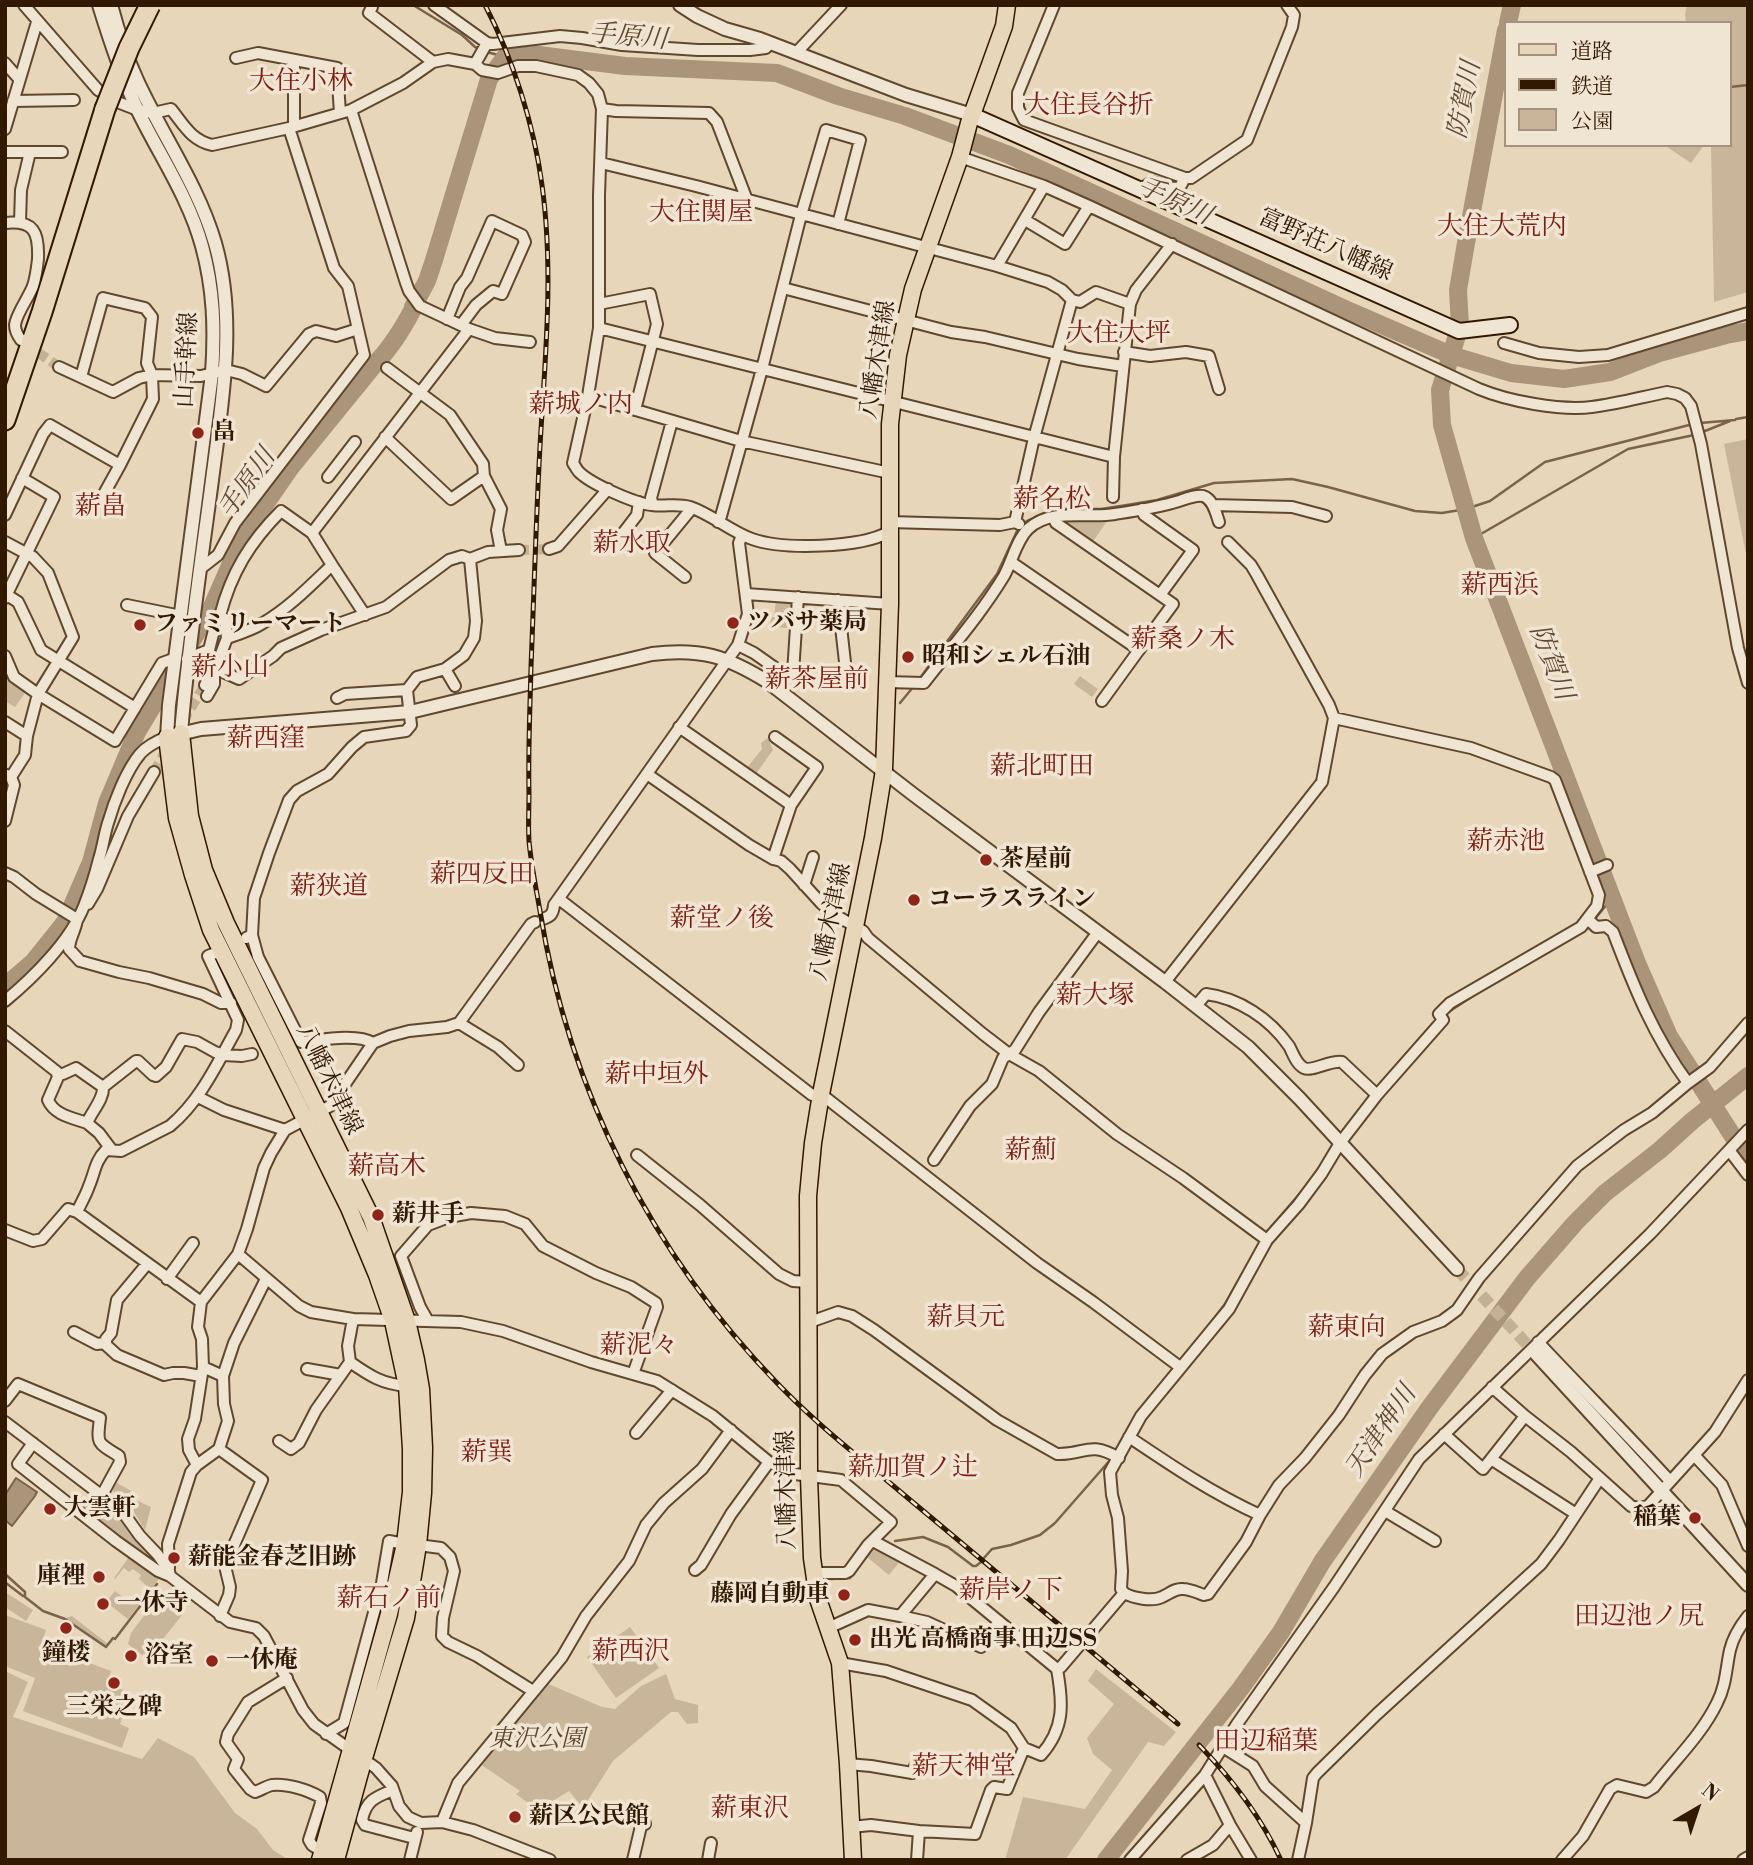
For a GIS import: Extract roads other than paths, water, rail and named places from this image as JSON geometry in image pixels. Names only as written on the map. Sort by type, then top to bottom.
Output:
[{"type":"highway","points":[[5,420],[23,372],[105,109],[129,48],[150,5]]},
{"type":"highway","points":[[5,435],[28,374],[65,258],[80,192]]},
{"type":"main road","name":"八幡木津線","points":[[853,1860],[840,1663],[818,1599],[812,1558],[809,1477],[808,1196],[821,1094],[873,838],[884,770],[890,604],[892,402],[898,355],[905,321],[927,248],[1004,26],[1007,5]]},
{"type":"main road","name":"富野荘八幡線","points":[[971,119],[1141,189],[1459,331],[1510,325]]},
{"type":"main road","name":"八幡木津線","points":[[174,735],[204,870],[312,1116],[371,1217],[400,1321],[416,1360],[421,1389],[424,1448],[423,1493],[412,1544]]},
{"type":"main road","name":"八幡木津線","points":[[327,1857],[358,1754],[406,1618],[412,1544],[411,1450],[400,1321]]},
{"type":"street","points":[[24,5],[97,90],[138,110],[153,113],[171,109],[193,137],[201,143],[212,145],[292,127],[345,111],[403,83],[433,62],[482,55],[493,44],[560,36],[582,37],[622,45],[737,50],[766,48],[771,43]]},
{"type":"street","name":"山手幹線","points":[[99,5],[138,110],[189,210],[202,246],[213,303],[215,328],[212,374],[177,644],[185,678],[174,735]]},
{"type":"street","name":"山手幹線","points":[[111,5],[122,44],[153,113],[202,206],[215,242],[222,274],[226,370],[194,621],[169,705],[174,735]]},
{"type":"street","points":[[680,5],[725,29],[771,43],[971,119]]},
{"type":"street","points":[[796,53],[841,5]]},
{"type":"street","points":[[1054,5],[1018,93],[1018,108],[1024,120],[1185,178],[1191,178],[1247,140],[1292,27],[1294,15],[1287,5]]},
{"type":"street","points":[[437,6],[498,73],[518,66],[536,66],[578,75],[598,94],[602,109],[599,328],[573,463],[580,473],[639,502],[653,505],[677,504],[692,508],[742,535],[778,544],[831,546],[879,538],[889,527],[1021,526],[1070,514],[1099,516],[1142,509],[1199,495],[1207,497],[1213,505],[1219,522]]},
{"type":"street","points":[[372,7],[369,13],[433,62]]},
{"type":"street","points":[[5,129],[37,22]]},
{"type":"street","points":[[236,58],[258,53],[337,68],[345,111],[408,291],[420,306],[465,327],[495,338],[530,342]]},
{"type":"street","points":[[200,569],[218,555],[235,523],[364,355],[348,286],[334,268],[292,127],[293,60]]},
{"type":"street","points":[[5,63],[19,79]]},
{"type":"street","points":[[13,101],[74,100]]},
{"type":"street","points":[[602,109],[709,113],[717,122],[747,200]]},
{"type":"street","points":[[718,522],[826,130],[860,141],[838,224]]},
{"type":"street","points":[[5,152],[62,152]]},
{"type":"street","points":[[20,222],[21,190],[30,152]]},
{"type":"street","points":[[961,154],[1089,206],[1496,396],[1551,405],[1589,407],[1667,392],[1685,398],[1691,406],[1701,444],[1738,648],[1748,683]]},
{"type":"street","points":[[601,163],[997,266],[1048,282],[1072,300],[1080,302],[1096,292],[1130,304]]},
{"type":"street","points":[[1141,189],[1152,181],[1173,188],[1180,187],[1185,178]]},
{"type":"street","points":[[997,266],[1044,186]]},
{"type":"street","points":[[1025,220],[1065,244],[1089,206]]},
{"type":"street","points":[[312,533],[420,392],[465,327],[476,305],[493,291],[502,294],[525,242],[522,235],[492,221],[447,319]]},
{"type":"street","points":[[5,223],[20,222],[35,232],[39,242],[34,284],[15,324],[16,333],[21,340]]},
{"type":"street","points":[[1113,497],[1114,457],[1130,304],[1136,290],[1172,244]]},
{"type":"street","points":[[783,288],[951,332],[1123,366]]},
{"type":"street","points":[[599,304],[650,294],[657,324],[635,410]]},
{"type":"street","points":[[81,377],[103,298],[145,308],[152,317],[147,363],[152,374],[153,399],[100,501]]},
{"type":"street","points":[[887,682],[924,683],[1003,578],[1011,562],[1021,526],[1034,438],[1072,300]]},
{"type":"street","points":[[1504,343],[1539,353],[1579,357],[1608,355],[1748,313]]},
{"type":"street","points":[[599,328],[1114,457]]},
{"type":"street","points":[[59,366],[113,392],[152,374],[201,376],[226,370],[242,374],[266,386],[309,334],[316,331],[336,336],[359,330]]},
{"type":"street","points":[[1124,352],[1150,356],[1186,352],[1209,356],[1219,389]]},
{"type":"street","points":[[387,368],[450,415],[482,464],[484,475],[500,509],[497,530],[501,551]]},
{"type":"street","points":[[588,396],[741,441],[890,472]]},
{"type":"street","points":[[653,505],[651,498],[672,421]]},
{"type":"street","points":[[5,515],[43,434],[50,425],[120,465]]},
{"type":"street","points":[[385,437],[452,499],[484,475]]},
{"type":"street","points":[[328,477],[355,442]]},
{"type":"street","points":[[341,460],[357,473]]},
{"type":"street","points":[[22,478],[54,497],[6,597],[18,602],[41,650],[135,708]]},
{"type":"street","points":[[550,549],[558,546],[608,489]]},
{"type":"street","points":[[614,545],[637,515],[639,502]]},
{"type":"street","points":[[1213,505],[1292,507],[1326,516]]},
{"type":"street","points":[[685,577],[655,553],[692,508]]},
{"type":"street","points":[[1142,509],[1144,514],[1193,550],[1160,595]]},
{"type":"street","points":[[5,656],[14,677],[115,741],[162,663],[209,650],[225,598],[247,551],[262,529],[281,511],[312,533],[365,615]]},
{"type":"street","points":[[1053,517],[1056,523],[1172,604],[1102,701]]},
{"type":"street","points":[[197,1465],[189,1450],[188,1438],[195,1419],[202,1371],[202,1339],[198,1327],[201,1302],[238,1254],[271,1153],[285,1130],[330,1106],[373,1043],[409,1031],[454,1026],[459,1023],[531,924],[550,917],[554,905],[738,645],[748,614],[739,542],[742,535]]},
{"type":"street","points":[[5,542],[33,557],[48,573],[73,637],[38,694],[25,755],[8,775],[14,785],[5,821]]},
{"type":"street","points":[[1165,982],[1322,782],[1334,718],[1251,565],[1228,542]]},
{"type":"street","points":[[214,668],[239,679],[281,648],[321,630],[386,607],[449,560],[462,556],[470,559],[488,552],[519,550]]},
{"type":"street","points":[[373,1043],[366,1039],[301,1042],[249,936],[254,898],[289,800],[297,791],[328,774],[364,737],[406,731],[411,725],[407,690],[417,677],[445,669],[464,655],[474,638],[476,621],[470,559]]},
{"type":"street","points":[[1011,562],[1139,650]]},
{"type":"street","points":[[227,638],[264,623],[332,565]]},
{"type":"street","points":[[746,594],[890,604]]},
{"type":"street","points":[[738,645],[788,677],[793,673],[798,597]]},
{"type":"street","points":[[838,600],[847,680]]},
{"type":"street","points":[[127,605],[181,616]]},
{"type":"street","points":[[205,685],[227,638],[225,619],[220,616]]},
{"type":"street","points":[[5,1001],[48,960],[77,915],[99,859],[108,821],[126,777],[141,754],[155,742],[201,729],[410,712],[652,654],[673,651],[699,652],[728,660],[768,682],[1248,1047],[1300,1099],[1457,1269]]},
{"type":"street","points":[[207,696],[214,684],[214,668]]},
{"type":"street","points":[[445,669],[455,686]]},
{"type":"street","points":[[337,698],[345,694],[407,690]]},
{"type":"street","points":[[1334,718],[1471,748],[1551,777],[1555,780],[1592,871],[1599,895],[1597,905],[1581,927],[1450,1003],[1439,1014],[1443,1020],[1374,1093],[1299,1204],[1265,1238],[1229,1309],[1177,1365],[1141,1416],[1116,1456],[1110,1472],[1118,1518],[1121,1589],[1124,1593],[1130,1597],[1153,1600],[1181,1588],[1208,1594],[1245,1542],[1279,1485],[1305,1458],[1339,1415],[1382,1354],[1413,1332],[1442,1321],[1457,1310],[1479,1278],[1577,1166],[1624,1130],[1652,1113],[1710,1067],[1748,1023]]},
{"type":"street","points":[[5,722],[27,736]]},
{"type":"street","points":[[679,727],[791,805]]},
{"type":"street","points":[[773,859],[791,805],[817,767],[775,737]]},
{"type":"street","points":[[154,772],[128,816],[91,901],[77,915],[69,949],[80,961],[203,994],[221,1003],[231,1003]]},
{"type":"street","points":[[647,774],[749,845],[781,861],[829,909],[863,931],[868,938],[1009,1054],[1039,1071],[1116,1134],[1183,1178],[1265,1238]]},
{"type":"street","points":[[804,885],[814,864]]},
{"type":"street","points":[[1592,871],[1607,865]]},
{"type":"street","points":[[5,873],[36,894],[77,915]]},
{"type":"street","points":[[559,899],[812,1095],[821,1094],[1037,1263],[1177,1365]]},
{"type":"street","points":[[1588,919],[1596,927],[1606,926],[1613,932],[1639,1000],[1668,1056],[1688,1083]]},
{"type":"street","points":[[934,1160],[970,1106],[992,1084],[1003,1058],[1015,1050],[1039,1012],[1098,932]]},
{"type":"street","points":[[77,1212],[96,1163],[106,1150],[121,1151],[170,1126],[198,1097],[236,1031],[238,1020],[208,956],[213,954]]},
{"type":"street","points":[[1196,1006],[1206,994],[1233,1000],[1247,1007],[1273,1028],[1304,1068],[1342,1062],[1374,1093]]},
{"type":"street","points":[[459,1023],[498,1046],[518,1065]]},
{"type":"street","points":[[5,1031],[57,1074],[76,1068],[103,1087]]},
{"type":"street","points":[[103,1087],[136,1061],[156,1076],[166,1067],[182,1039],[197,1042],[223,1055],[252,1054]]},
{"type":"street","points":[[57,1074],[48,1100],[51,1107],[68,1117],[87,1123],[111,1149]]},
{"type":"street","points":[[87,1123],[103,1095],[103,1087]]},
{"type":"street","points":[[198,1097],[224,1110],[285,1130]]},
{"type":"street","points":[[1130,1860],[1205,1775],[1419,1458],[1492,1387],[1537,1348],[1747,1134]]},
{"type":"street","points":[[1729,1150],[1748,1175]]},
{"type":"street","points":[[637,1156],[700,1205],[779,1274],[793,1281],[808,1282]]},
{"type":"street","points":[[5,1230],[33,1241],[42,1240],[68,1209],[77,1212],[201,1302]]},
{"type":"street","points":[[428,1321],[401,1256],[428,1225],[471,1213],[505,1216],[525,1224],[543,1246],[631,1287],[656,1303],[657,1307],[633,1374]]},
{"type":"street","points":[[167,1279],[193,1243]]},
{"type":"street","points":[[238,1254],[299,1306],[311,1312],[353,1319],[461,1322],[503,1331],[591,1362],[657,1381],[713,1416],[769,1462],[795,1474],[842,1480],[891,1522],[849,1571],[814,1573]]},
{"type":"street","points":[[105,1343],[111,1333],[117,1300],[146,1264]]},
{"type":"street","points":[[169,1574],[168,1544],[191,1472],[219,1449],[228,1421],[223,1377],[233,1343],[266,1279]]},
{"type":"street","points":[[810,1322],[838,1312],[852,1316],[997,1420],[1057,1454],[1097,1448],[1116,1456]]},
{"type":"street","points":[[278,1441],[291,1449],[299,1443],[316,1410],[350,1362],[348,1346],[353,1319]]},
{"type":"street","points":[[74,1332],[97,1344],[105,1343]]},
{"type":"street","points":[[105,1343],[117,1355],[164,1375],[202,1371],[223,1377]]},
{"type":"street","points":[[1537,1348],[1666,1486],[1748,1585]]},
{"type":"street","points":[[350,1362],[389,1384],[407,1386]]},
{"type":"street","points":[[307,1369],[341,1375]]},
{"type":"street","points":[[1492,1387],[1631,1506],[1638,1508],[1648,1506],[1715,1432],[1748,1380]]},
{"type":"street","points":[[5,1401],[18,1384],[100,1418],[100,1444],[119,1456],[120,1462],[102,1495]]},
{"type":"street","points":[[636,1433],[672,1390]]},
{"type":"street","points":[[1444,1434],[1483,1469],[1525,1416]]},
{"type":"street","points":[[5,1422],[128,1517],[139,1536],[159,1555],[169,1574],[220,1616],[230,1622],[256,1628],[264,1636],[303,1710],[314,1724],[376,1768],[392,1786],[399,1806],[408,1817],[421,1823],[442,1822],[473,1830],[544,1859]]},
{"type":"street","points":[[442,1822],[458,1783],[562,1657],[586,1616],[628,1562],[646,1525],[664,1503],[702,1469],[732,1430]]},
{"type":"street","points":[[1129,1437],[1222,1498],[1259,1515]]},
{"type":"street","points":[[33,1443],[18,1464],[116,1541],[158,1571],[169,1574]]},
{"type":"street","points":[[219,1449],[262,1480],[227,1558],[225,1566],[230,1587],[220,1616]]},
{"type":"street","points":[[1694,1455],[1722,1485],[1748,1546]]},
{"type":"street","points":[[1491,1459],[1576,1514]]},
{"type":"street","points":[[695,1570],[701,1565],[731,1514],[769,1462]]},
{"type":"street","points":[[1298,1860],[1313,1777],[1541,1564],[1600,1478]]},
{"type":"street","points":[[1385,1511],[1435,1541]]},
{"type":"street","points":[[326,1734],[344,1723],[382,1583],[389,1541],[441,1548],[450,1557],[454,1570],[443,1618],[442,1636],[533,1691]]},
{"type":"street","points":[[840,1663],[886,1671],[972,1700],[1011,1728],[1024,1748],[1041,1755],[1050,1745],[1060,1722],[1057,1669],[957,1586],[873,1541]]},
{"type":"street","points":[[901,1616],[935,1574]]},
{"type":"street","points":[[1057,1669],[1124,1593]]},
{"type":"street","points":[[828,1628],[867,1610],[928,1622],[981,1647],[999,1621]]},
{"type":"street","points":[[1562,1860],[1583,1836],[1610,1789],[1617,1785],[1646,1792],[1654,1787],[1697,1733],[1723,1690],[1730,1648],[1737,1630],[1748,1616]]},
{"type":"street","points":[[287,1678],[248,1702],[228,1734],[226,1742],[238,1759],[234,1769],[255,1792],[279,1786],[309,1790],[320,1797],[321,1803],[309,1840],[327,1857]]},
{"type":"street","points":[[1223,1746],[1253,1766],[1265,1786],[1306,1823]]},
{"type":"street","points":[[851,1827],[871,1825],[975,1834],[991,1790],[995,1787],[1007,1789],[1024,1748]]},
{"type":"street","points":[[848,1764],[912,1773],[914,1768]]},
{"type":"street","points":[[1205,1775],[1251,1860]]},
{"type":"street","points":[[393,1790],[369,1803],[362,1820],[365,1825],[414,1838]]},
{"type":"street","points":[[410,1860],[414,1838],[421,1823]]},
{"type":"street","points":[[633,1860],[641,1825],[645,1825]]},
{"type":"street","points":[[1187,1860],[1213,1845],[1230,1825]]},
{"type":"street","points":[[917,1860],[919,1831]]},
{"type":"street","points":[[708,1860],[711,1843]]},
{"type":"street","points":[[1743,1860],[1748,1857]]},
{"type":"waterway","points":[[413,5],[481,49]]},
{"type":"waterway","name":"防賀川","points":[[1508,21],[1512,5]]},
{"type":"waterway","name":"防賀川","points":[[1504,41],[1458,290],[1460,326],[1440,390],[1442,425],[1474,538],[1637,963],[1669,1036],[1748,1160]]},
{"type":"waterway","points":[[487,52],[505,57]]},
{"type":"waterway","name":"手原川","points":[[5,986],[33,962],[65,922],[91,862],[107,803],[137,732],[211,609],[242,538],[291,467],[386,352],[409,317],[427,281],[489,79],[505,57],[531,54],[625,66],[777,73],[838,96],[905,116],[1009,155],[1347,310],[1451,355],[1511,373],[1564,379],[1610,372],[1659,353],[1748,331]]},
{"type":"waterway","points":[[1732,87],[1748,85]]},
{"type":"waterway","points":[[1736,419],[1748,417]]},
{"type":"waterway","points":[[1700,423],[1735,420]]},
{"type":"waterway","points":[[1700,433],[1730,421]]},
{"type":"waterway","points":[[1051,512],[1065,509],[1101,509],[1157,500],[1214,483],[1292,479],[1415,511],[1442,513],[1490,501],[1545,462],[1693,424]]},
{"type":"waterway","points":[[1474,538],[1628,449],[1694,435]]},
{"type":"waterway","points":[[920,678],[997,574],[1017,531],[1027,521],[1045,514]]},
{"type":"waterway","points":[[900,703],[914,686]]},
{"type":"waterway","points":[[1594,920],[1612,898]]},
{"type":"waterway","points":[[1447,1013],[1473,996]]},
{"type":"waterway","points":[[1375,1089],[1433,1023]]},
{"type":"waterway","name":"天津神川","points":[[1106,1860],[1241,1688],[1281,1632],[1322,1562],[1430,1407],[1527,1278],[1605,1193],[1748,1076]]},
{"type":"waterway","points":[[1267,1232],[1306,1186]]},
{"type":"waterway","points":[[1199,1338],[1225,1304],[1242,1274]]},
{"type":"waterway","points":[[1145,1403],[1170,1373]]},
{"type":"waterway","points":[[983,1559],[992,1549],[1040,1535],[1055,1523],[1111,1459]]},
{"type":"waterway","points":[[895,1541],[923,1537],[948,1547],[973,1566],[981,1562]]},
{"type":"waterway","points":[[831,1579],[850,1578],[871,1550]]},
{"type":"waterway","points":[[5,1574],[25,1592],[25,1597],[43,1611],[65,1619],[106,1647],[157,1584]]},
{"type":"waterway","points":[[6,1583],[23,1596]]},
{"type":"tunnel","points":[[26,344],[59,367]]},
{"type":"tunnel","points":[[519,550],[549,549]]},
{"type":"tunnel","points":[[183,721],[205,685]]},
{"type":"tunnel","points":[[154,772],[168,747]]},
{"type":"tunnel","points":[[1457,1269],[1536,1354]]},
{"type":"railway","points":[[485,5],[505,47],[528,116],[546,218],[548,283],[531,667],[529,841],[553,978],[595,1105],[622,1166],[691,1280],[732,1333],[778,1384],[843,1444],[1178,1724]]},
{"type":"railway","points":[[1199,1745],[1245,1799],[1281,1860]]},
{"type":"place","name":"畠","points":[[198,433]]},
{"type":"place","name":"ツバサ薬局","points":[[733,623]]},
{"type":"place","name":"ファミリーマート","points":[[140,625]]},
{"type":"place","name":"昭和シェル石油","points":[[908,657]]},
{"type":"place","name":"茶屋前","points":[[986,860]]},
{"type":"place","name":"コーラスライン","points":[[914,900]]},
{"type":"place","name":"薪井手","points":[[378,1215]]},
{"type":"place","name":"大雲軒","points":[[50,1509]]},
{"type":"place","name":"稲葉","points":[[1695,1518]]},
{"type":"place","name":"薪能金春芝旧跡","points":[[174,1558]]},
{"type":"place","name":"庫裡","points":[[99,1577]]},
{"type":"place","name":"藤岡自動車","points":[[844,1595]]},
{"type":"place","name":"一休寺","points":[[103,1604]]},
{"type":"place","name":"鐘楼","points":[[66,1628]]},
{"type":"place","name":"出光 高橋商事 田辺SS","points":[[855,1640]]},
{"type":"place","name":"浴室","points":[[131,1656]]},
{"type":"place","name":"一休庵","points":[[212,1661]]},
{"type":"place","name":"三栄之碑","points":[[114,1683]]},
{"type":"place","name":"薪区公民館","points":[[515,1817]]},
{"type":"district","name":"大住小林","points":[[301,83]]},
{"type":"district","name":"大住長谷折","points":[[1089,107]]},
{"type":"district","name":"大住関屋","points":[[701,214]]},
{"type":"district","name":"大住大荒内","points":[[1502,228]]},
{"type":"district","name":"大住大坪","points":[[1119,335]]},
{"type":"district","name":"薪城ノ内","points":[[581,406]]},
{"type":"district","name":"薪名松","points":[[1052,501]]},
{"type":"district","name":"薪畠","points":[[101,508]]},
{"type":"district","name":"薪水取","points":[[632,545]]},
{"type":"district","name":"薪西浜","points":[[1500,587]]},
{"type":"district","name":"薪桑ノ木","points":[[1183,641]]},
{"type":"district","name":"薪小山","points":[[230,669]]},
{"type":"district","name":"薪茶屋前","points":[[817,681]]},
{"type":"district","name":"薪西窪","points":[[266,740]]},
{"type":"district","name":"薪北町田","points":[[1042,768]]},
{"type":"district","name":"薪赤池","points":[[1506,843]]},
{"type":"district","name":"薪四反田","points":[[482,876]]},
{"type":"district","name":"薪狭道","points":[[329,888]]},
{"type":"district","name":"薪堂ノ後","points":[[722,920]]},
{"type":"district","name":"薪大塚","points":[[1095,997]]},
{"type":"district","name":"薪中垣外","points":[[657,1076]]},
{"type":"district","name":"薪薊","points":[[1031,1152]]},
{"type":"district","name":"薪高木","points":[[387,1168]]},
{"type":"district","name":"薪貝元","points":[[966,1319]]},
{"type":"district","name":"薪東向","points":[[1347,1329]]},
{"type":"district","name":"薪泥々","points":[[639,1347]]},
{"type":"district","name":"薪巽","points":[[487,1454]]},
{"type":"district","name":"薪加賀ノ辻","points":[[913,1469]]},
{"type":"district","name":"薪岸ノ下","points":[[1011,1592]]},
{"type":"district","name":"薪石ノ前","points":[[389,1600]]},
{"type":"district","name":"田辺池ノ尻","points":[[1639,1618]]},
{"type":"district","name":"薪西沢","points":[[631,1653]]},
{"type":"district","name":"田辺稲葉","points":[[1266,1743]]},
{"type":"district","name":"薪天神堂","points":[[964,1768]]},
{"type":"district","name":"薪東沢","points":[[750,1810]]},
{"type":"park label","name":"東沢公園","points":[[537,1740]]}]
